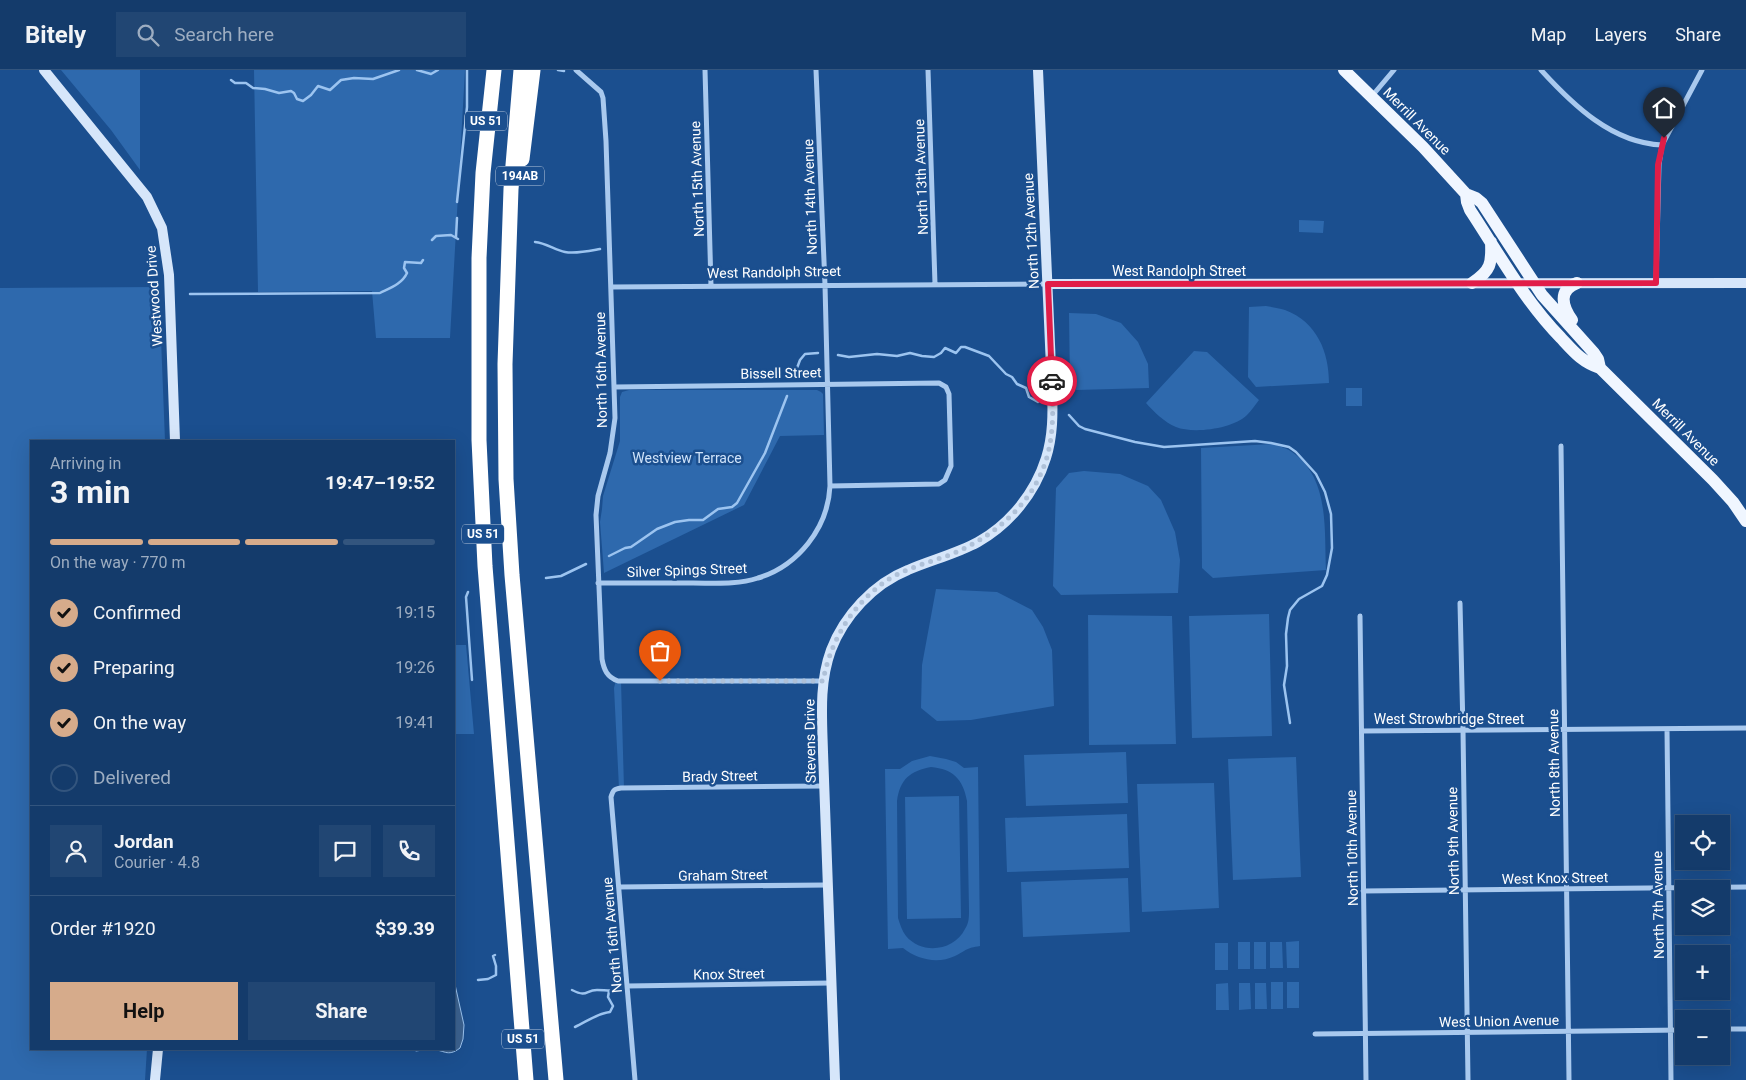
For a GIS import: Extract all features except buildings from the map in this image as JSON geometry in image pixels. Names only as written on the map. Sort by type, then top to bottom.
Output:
[{"type":"highway","name":"US 51","points":[[489,70],[483,173],[478,322],[478,418],[482,513],[526,1080]]},
{"type":"highway","name":"US 51","points":[[483,173],[494,70]]},
{"type":"highway","name":"US 51","points":[[521,70],[511,180],[505,364],[505,430],[510,541],[556,1080]]},
{"type":"highway","name":"194AB","points":[[508,282],[533,70]]},
{"type":"main road","name":"Merrill Avenue","points":[[1344,70],[1439,164],[1466,194],[1478,199],[1485,207],[1542,295],[1596,357],[1600,368]]},
{"type":"main road","name":"Merrill Avenue","points":[[1466,194],[1469,208],[1531,304],[1580,358],[1600,368],[1713,480],[1733,502],[1746,521]]},
{"type":"main road","points":[[1472,283],[1486,273],[1490,266],[1491,242]]},
{"type":"main road","points":[[1577,283],[1568,288],[1563,306],[1575,324],[1582,340]]},
{"type":"street","name":"Westwood Drive","points":[[44,70],[147,197],[162,228],[169,275],[175,440]]},
{"type":"street","name":"North 16th Avenue","points":[[576,70],[601,92],[603,98],[615,387],[614,436],[598,496],[596,515],[602,659],[605,671],[609,677],[618,682],[823,681]]},
{"type":"street","name":"North 15th Avenue","points":[[705,70],[711,286]]},
{"type":"street","name":"North 14th Avenue","points":[[816,70],[827,383]]},
{"type":"street","name":"North 13th Avenue","points":[[928,70],[935,284]]},
{"type":"street","name":"North 12th Avenue","points":[[1038,70],[1052,390]]},
{"type":"street","points":[[1372,96],[1394,70]]},
{"type":"street","points":[[1541,70],[1580,108],[1609,129],[1640,143],[1662,145]]},
{"type":"street","points":[[1656,283],[1658,165],[1662,145],[1702,70]]},
{"type":"street","name":"West Randolph Street","points":[[612,287],[935,284],[1746,283]]},
{"type":"street","name":"Bissell Street","points":[[615,387],[827,383],[938,383],[946,387],[950,394],[951,466],[945,480],[939,484],[830,486]]},
{"type":"street","name":"Silver Spings Street","points":[[598,583],[733,583],[768,575],[792,560],[811,540],[827,509],[830,486],[827,383]]},
{"type":"street","name":"Stevens Drive","points":[[835,1080],[822,700],[823,681],[832,649],[840,630],[856,608],[876,589],[906,570],[953,554],[977,542],[996,530],[1017,510],[1039,477],[1047,458],[1052,426],[1052,390]]},
{"type":"street","name":"North 8th Avenue","points":[[1561,446],[1569,1080]]},
{"type":"street","name":"North 9th Avenue","points":[[1460,603],[1468,1080]]},
{"type":"street","name":"North 10th Avenue","points":[[1360,616],[1366,1080]]},
{"type":"street","name":"West Strowbridge Street","points":[[1362,731],[1746,728]]},
{"type":"street","name":"North 7th Avenue","points":[[1667,729],[1671,1080]]},
{"type":"street","name":"Brady Street","points":[[615,789],[824,786]]},
{"type":"street","name":"North 16th Avenue","points":[[615,789],[611,797],[635,1080]]},
{"type":"street","name":"Graham Street","points":[[619,887],[828,886]]},
{"type":"street","name":"West Knox Street","points":[[1364,891],[1746,887]]},
{"type":"street","name":"Knox Street","points":[[627,986],[831,983]]},
{"type":"street","points":[[1730,1030],[1746,1029]]},
{"type":"street","name":"West Union Avenue","points":[[1315,1034],[1675,1030]]},
{"type":"street","points":[[155,1080],[158,1050]]},
{"type":"green space","points":[[61,70],[140,70],[140,170],[111,130]]},
{"type":"green space","points":[[254,70],[465,70],[450,338],[376,338],[372,291],[258,292]]},
{"type":"green space","points":[[1299,220],[1324,221],[1323,233],[1299,232]]},
{"type":"green space","points":[[159,287],[165,440],[30,440],[30,1050],[147,1050],[145,1080],[0,1080],[0,288]]},
{"type":"green space","points":[[1266,306],[1285,310],[1296,315],[1313,330],[1324,349],[1329,383],[1256,387],[1248,377],[1249,307]]},
{"type":"green space","points":[[1069,313],[1096,314],[1121,323],[1138,342],[1148,364],[1149,388],[1076,390],[1070,385]]},
{"type":"green space","points":[[1194,351],[1207,352],[1259,400],[1241,420],[1213,429],[1183,429],[1167,422],[1146,403]]},
{"type":"green space","points":[[1346,388],[1362,388],[1362,406],[1346,406]]},
{"type":"green space","name":"Westview Terrace","points":[[629,390],[817,390],[823,394],[824,435],[780,436],[744,505],[604,573],[600,522],[603,496],[620,441],[620,397],[622,392]]},
{"type":"green space","points":[[1274,444],[1288,449],[1304,463],[1313,476],[1319,490],[1324,522],[1326,570],[1213,578],[1202,568],[1201,448]]},
{"type":"green space","points":[[1084,471],[1120,474],[1148,486],[1161,500],[1175,532],[1180,560],[1178,593],[1061,595],[1053,586],[1056,488],[1069,473]]},
{"type":"green space","points":[[936,589],[997,592],[1032,610],[1043,627],[1052,650],[1054,706],[971,720],[937,721],[921,708],[922,665]]},
{"type":"green space","points":[[1269,614],[1272,736],[1192,738],[1189,616]]},
{"type":"green space","points":[[1088,615],[1172,616],[1176,744],[1089,745]]},
{"type":"green space","points":[[455,645],[466,645],[474,734],[455,734]]},
{"type":"green space","points":[[616,680],[621,681],[624,788],[619,788],[614,688]]},
{"type":"green space","points":[[1126,752],[1128,803],[1026,806],[1024,755]]},
{"type":"green space","points":[[930,756],[956,762],[964,768],[978,767],[980,946],[969,948],[955,956],[942,960],[928,960],[903,948],[888,949],[885,769],[900,769],[912,761]],"holes":[[[931,767],[939,768],[956,776],[963,787],[967,801],[969,915],[966,927],[953,942],[946,946],[929,948],[920,946],[906,936],[898,918],[897,801],[898,793],[907,777],[917,771]]]},
{"type":"green space","points":[[1296,757],[1301,877],[1233,880],[1228,759]]},
{"type":"green space","points":[[1214,783],[1219,908],[1142,912],[1137,784]]},
{"type":"green space","points":[[959,796],[961,918],[907,919],[905,797]]},
{"type":"green space","points":[[1127,814],[1129,868],[1007,872],[1005,818]]},
{"type":"green space","points":[[1128,878],[1130,932],[1023,937],[1021,882]]},
{"type":"green space","points":[[1299,941],[1299,968],[1287,968],[1286,942]]},
{"type":"green space","points":[[1238,942],[1250,942],[1250,969],[1238,969]]},
{"type":"green space","points":[[1254,942],[1266,942],[1266,969],[1254,969]]},
{"type":"green space","points":[[1270,942],[1282,942],[1283,968],[1270,968]]},
{"type":"green space","points":[[1215,943],[1228,943],[1228,970],[1215,970]]},
{"type":"green space","points":[[1271,982],[1283,982],[1283,1009],[1271,1009]]},
{"type":"green space","points":[[1287,982],[1299,982],[1299,1008],[1287,1008]]},
{"type":"green space","points":[[1228,983],[1229,1010],[1216,1010],[1216,984]]},
{"type":"green space","points":[[1239,983],[1250,983],[1251,1009],[1239,1010]]},
{"type":"green space","points":[[1255,983],[1266,983],[1267,1009],[1255,1009]]},
{"type":"shaded area","points":[[455,984],[464,1025],[463,1039],[460,1048],[449,1053],[436,1050],[455,1050]]},
{"type":"waterway","points":[[231,80],[235,83],[246,83],[253,88],[279,93],[291,91],[297,99],[303,101],[318,86],[330,90],[341,80],[354,78],[373,79],[399,70]]},
{"type":"waterway","points":[[417,70],[431,74],[438,70]]},
{"type":"waterway","points":[[457,202],[467,107],[467,70]]},
{"type":"waterway","points":[[558,70],[564,71]]},
{"type":"waterway","points":[[456,237],[457,218]]},
{"type":"waterway","points":[[432,240],[436,236],[451,235],[458,239]]},
{"type":"waterway","points":[[535,242],[569,253],[600,249]]},
{"type":"waterway","points":[[190,294],[380,293],[405,277],[407,273],[404,268],[405,262],[421,263],[423,260]]},
{"type":"waterway","points":[[838,355],[849,357],[877,354],[897,356],[910,353],[934,357],[945,348],[956,353],[961,347],[965,347],[989,356],[1017,384],[1026,388],[1029,397],[1038,402]]},
{"type":"waterway","points":[[794,376],[800,360],[805,354],[818,353]]},
{"type":"waterway","points":[[609,556],[631,547],[657,529],[675,522],[703,520],[718,509],[732,507],[737,503],[765,453],[787,396]]},
{"type":"waterway","points":[[1069,415],[1079,426],[1085,429],[1135,442],[1164,447],[1255,441],[1289,447],[1316,474],[1325,492],[1331,514],[1332,548],[1327,575],[1322,586],[1299,599],[1290,610],[1288,618],[1286,634],[1287,666],[1284,685],[1290,723]]},
{"type":"waterway","points":[[546,578],[561,576],[586,564]]},
{"type":"waterway","points":[[468,592],[466,597],[472,680]]},
{"type":"waterway","points":[[478,980],[488,979],[496,975],[493,956],[495,955]]},
{"type":"waterway","points":[[572,990],[584,994],[593,990],[619,990]]},
{"type":"waterway","points":[[575,1027],[610,1012],[613,1006],[608,997],[609,991]]},
{"type":"way so far","points":[[660,681],[823,681],[826,667],[840,630],[856,608],[876,589],[906,570],[953,554],[977,542],[1004,524],[1017,510],[1039,477],[1047,458],[1053,415],[1052,381]]},
{"type":"route","points":[[1052,381],[1048,284],[1656,283],[1658,165],[1664,138]]}]
